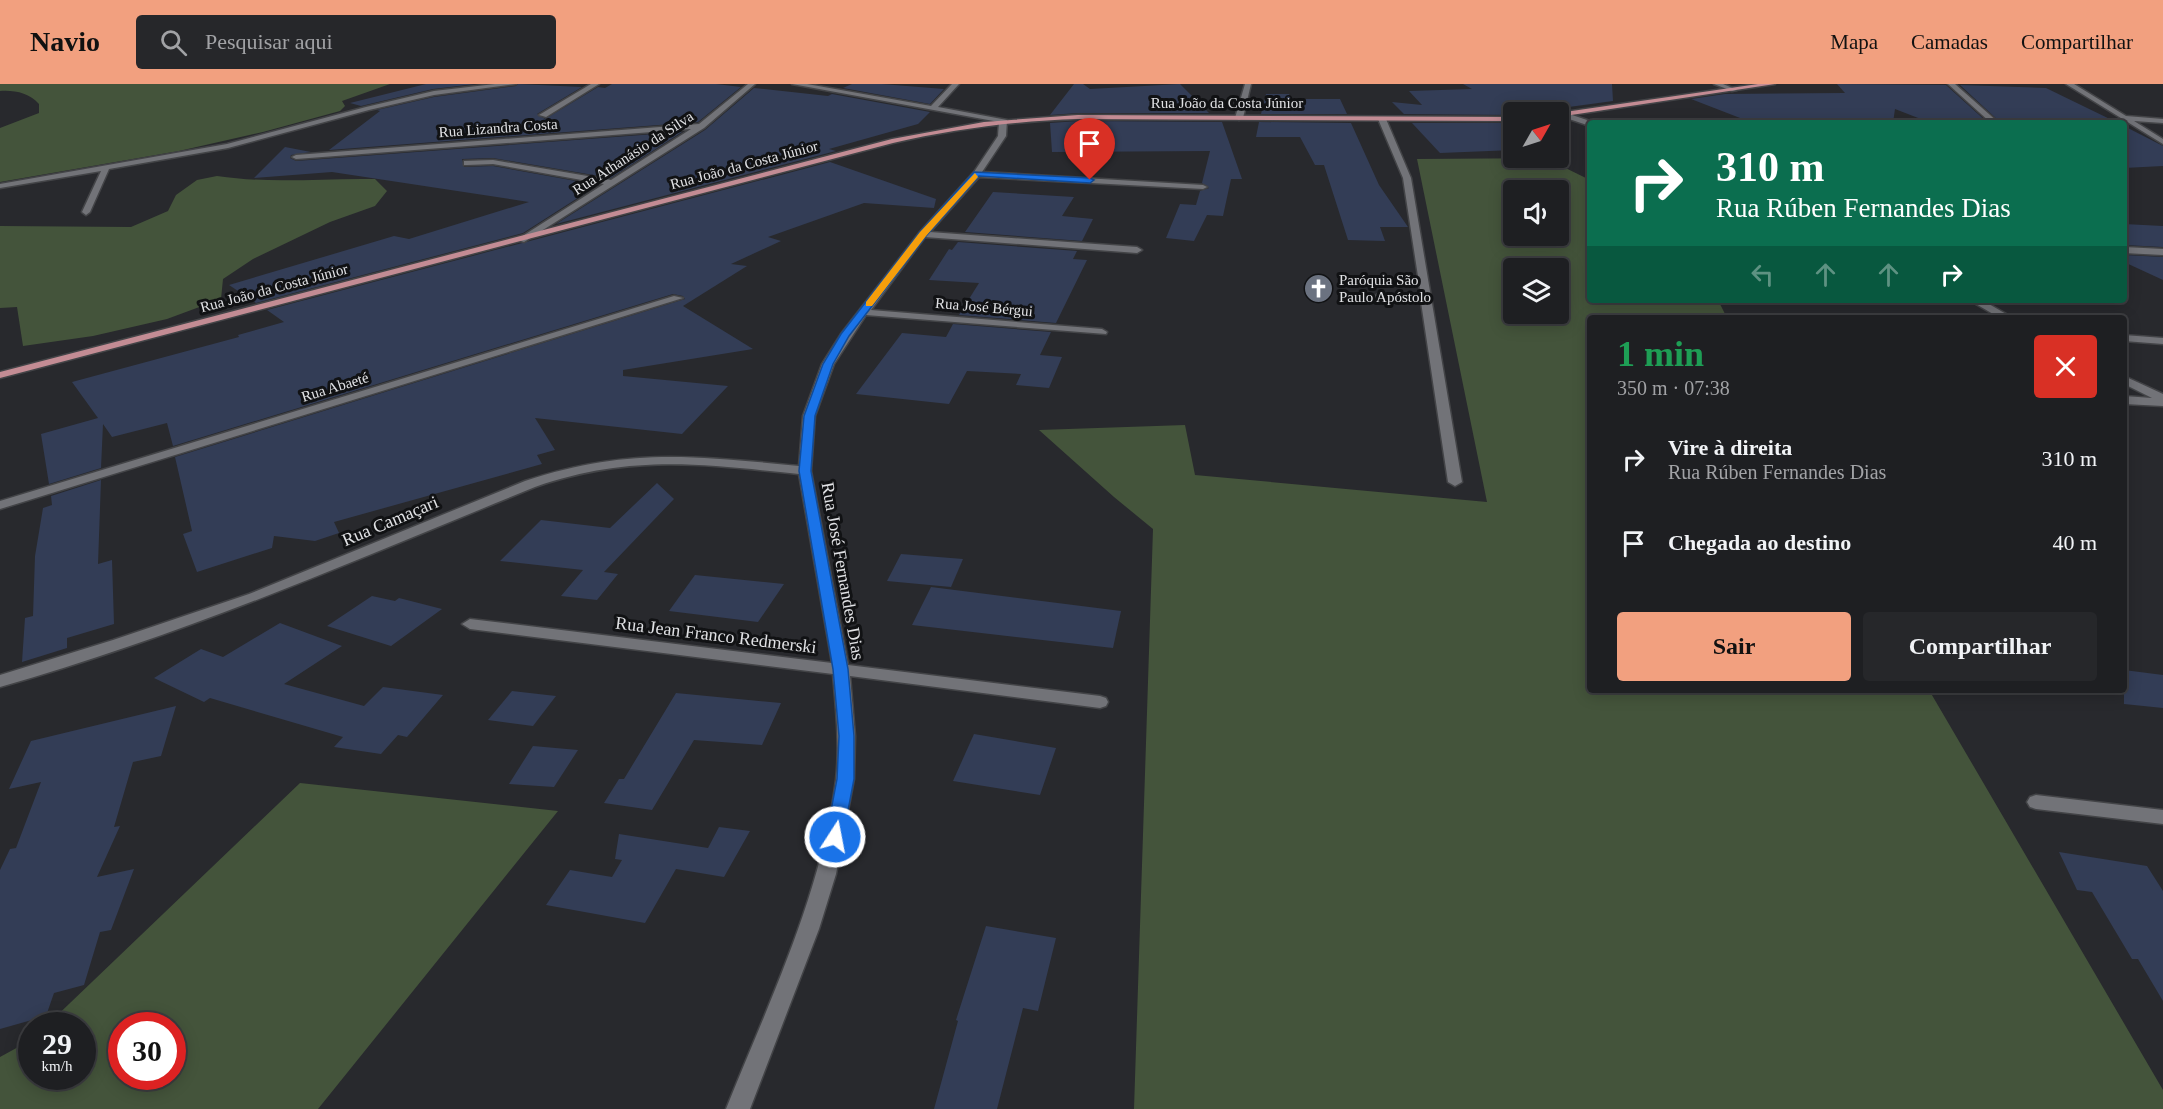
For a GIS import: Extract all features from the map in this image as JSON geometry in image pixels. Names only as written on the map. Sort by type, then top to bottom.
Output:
[{"type":"main road","points":[[1569,114],[1772,84]]},
{"type":"main road","name":"Rua João da Costa Júnior","points":[[0,375],[941,130],[1003,120],[1078,117],[1503,119]]},
{"type":"street","points":[[0,186],[245,142],[346,113],[419,96],[513,84]]},
{"type":"street","points":[[543,115],[596,84]]},
{"type":"street","name":"Rua Athanásio da Silva","points":[[524,239],[701,126],[753,84]]},
{"type":"street","points":[[795,84],[1003,120]]},
{"type":"street","points":[[827,90],[836,84]]},
{"type":"street","points":[[932,109],[956,84]]},
{"type":"street","points":[[1239,118],[1248,84]]},
{"type":"street","points":[[1717,84],[1734,90]]},
{"type":"street","points":[[1951,84],[1992,120]]},
{"type":"street","points":[[2069,84],[2163,142]]},
{"type":"street","points":[[1569,117],[1587,123]]},
{"type":"street","points":[[2124,118],[2163,121]]},
{"type":"street","points":[[1382,119],[1407,178],[1455,482]]},
{"type":"street","name":"Rua José Fernandes Dias","points":[[738,1109],[786,991],[826,874],[845,779],[846,736],[840,669],[805,471],[809,416],[837,348],[923,234],[977,174],[1002,136],[1003,120]]},
{"type":"street","name":"Rua Lizandra Costa","points":[[296,157],[701,126]]},
{"type":"street","points":[[467,163],[493,162],[613,183]]},
{"type":"street","points":[[86,212],[106,168]]},
{"type":"street","points":[[977,174],[1203,187]]},
{"type":"street","points":[[923,234],[1137,250]]},
{"type":"street","points":[[2127,250],[2163,252]]},
{"type":"street","points":[[1378,297],[1426,299]]},
{"type":"street","name":"Rua Abaeté","points":[[0,505],[678,298]]},
{"type":"street","points":[[1980,303],[2002,315]]},
{"type":"street","name":"Rua José Bérgui","points":[[863,312],[1102,332]]},
{"type":"street","points":[[2127,338],[2163,341]]},
{"type":"street","points":[[2127,381],[2163,401]]},
{"type":"street","points":[[2127,400],[2163,401]]},
{"type":"street","name":"Rua Camaçari","points":[[0,681],[120,644],[244,601],[530,484],[572,471],[610,463],[642,460],[701,462],[805,471]]},
{"type":"street","name":"Rua Jean Franco Redmerski","points":[[470,624],[1100,702]]},
{"type":"street","points":[[2036,802],[2163,817]]},
{"type":"green space","points":[[0,84],[390,84],[342,101],[345,106],[340,111],[263,132],[179,151],[0,182],[0,128],[39,113],[39,104],[31,97],[21,93],[0,91]]},
{"type":"green space","points":[[1503,158],[1503,168],[1565,168],[1587,179],[1587,303],[1720,303],[1726,315],[1587,315],[1587,693],[1931,693],[2163,1090],[2163,1109],[1134,1109],[1153,529],[1039,430],[1185,425],[1195,475],[1487,502],[1417,159]]},
{"type":"green space","points":[[217,176],[276,180],[375,179],[387,191],[375,206],[330,222],[253,259],[223,279],[221,299],[167,319],[93,336],[23,346],[17,307],[0,308],[0,226],[131,227],[168,211],[176,195],[197,180]]},
{"type":"green space","points":[[300,783],[558,811],[318,1109],[0,1109],[0,1057],[18,1047],[18,1090],[96,1090],[96,1012],[61,1012]]},
{"type":"building","points":[[426,84],[475,84],[433,89],[361,106],[350,103]]},
{"type":"building","points":[[518,84],[582,87],[537,114],[545,119],[598,87],[605,88],[612,84],[716,84],[741,87],[698,122],[329,150],[380,111],[377,110],[434,97]]},
{"type":"building","points":[[852,84],[944,89],[930,104],[843,88]]},
{"type":"building","points":[[1074,84],[1083,84],[1090,89],[1180,84],[1209,113],[1050,115]]},
{"type":"building","points":[[1463,84],[1612,84],[1613,101],[1569,107],[1569,102],[1503,102],[1503,115],[1404,114],[1392,102],[1422,105],[1409,91],[1472,89]]},
{"type":"building","points":[[1837,84],[1946,85],[1985,120],[1923,120],[1895,109],[1893,120],[1745,120],[1691,99],[1725,94],[1845,93]]},
{"type":"building","points":[[1960,85],[2046,88],[2112,120],[1998,120]]},
{"type":"building","points":[[754,88],[828,96],[832,94],[930,112],[918,124],[829,149],[836,151],[556,224],[705,130]]},
{"type":"building","points":[[1266,94],[1289,94],[1291,99],[1340,99],[1347,114],[1261,114]]},
{"type":"building","points":[[1078,121],[1222,122],[1242,179],[1231,179],[1223,216],[1207,215],[1194,241],[1166,238],[1180,204],[1196,205],[1200,191],[1209,188],[1202,183],[1210,151],[1052,152],[1050,123]]},
{"type":"building","points":[[1259,122],[1351,123],[1379,185],[1408,227],[1380,227],[1385,241],[1348,240],[1324,165],[1315,165],[1300,137],[1256,137]]},
{"type":"building","points":[[1412,123],[1503,123],[1503,150],[1440,153]]},
{"type":"building","points":[[2127,128],[2163,146],[2163,166],[2127,168]]},
{"type":"building","points":[[682,132],[611,178],[493,158],[462,159],[464,167],[493,166],[598,185],[523,233],[256,303],[229,285],[394,236],[409,239],[529,202],[332,172],[254,178],[285,147],[311,152],[291,155],[290,158],[296,161]]},
{"type":"building","points":[[830,162],[936,199],[934,208],[864,203],[768,237],[781,241],[731,264],[747,266],[683,306],[753,349],[623,370],[623,376],[728,386],[682,434],[535,418],[555,450],[537,455],[542,464],[334,522],[339,533],[315,541],[274,536],[272,548],[197,572],[183,534],[192,531],[175,457],[685,299],[683,296],[673,294],[173,446],[167,423],[112,437],[103,424],[101,468],[49,484],[41,434],[98,418],[72,382],[239,337],[238,335],[284,322],[267,310]]},
{"type":"building","points":[[993,192],[1074,197],[1062,216],[1093,219],[1082,241],[965,232]]},
{"type":"building","points":[[2127,224],[2163,226],[2163,247],[2127,245]]},
{"type":"building","points":[[958,242],[1077,251],[1073,259],[1087,260],[1056,323],[959,315],[979,283],[929,280],[949,249],[952,250]]},
{"type":"building","points":[[2127,255],[2163,257],[2163,280],[2127,263]]},
{"type":"building","points":[[953,324],[1051,332],[1040,355],[1062,357],[1049,388],[1016,385],[1021,374],[967,371],[949,404],[856,394],[902,333],[946,337]]},
{"type":"building","points":[[101,480],[98,564],[112,560],[114,624],[67,638],[67,648],[22,662],[25,618],[33,616],[35,556],[43,508],[52,505],[51,496]]},
{"type":"building","points":[[657,483],[674,499],[604,572],[618,574],[597,600],[561,596],[583,570],[500,561],[541,520],[610,528]]},
{"type":"building","points":[[901,554],[963,559],[951,587],[887,581]]},
{"type":"building","points":[[695,575],[784,584],[758,622],[669,611]]},
{"type":"building","points":[[931,587],[1121,611],[1113,648],[912,625]]},
{"type":"building","points":[[372,596],[395,601],[399,598],[442,609],[391,646],[327,626]]},
{"type":"building","points":[[280,623],[342,646],[284,684],[364,706],[383,687],[443,695],[407,737],[398,735],[381,754],[334,747],[343,737],[210,698],[204,702],[154,678],[201,649],[223,657]]},
{"type":"building","points":[[2127,670],[2163,675],[2163,708],[2124,704],[2124,693],[2127,693]]},
{"type":"building","points":[[512,691],[556,696],[533,726],[488,720]]},
{"type":"building","points":[[676,693],[781,703],[762,745],[694,740],[652,810],[604,803],[619,779],[624,779]]},
{"type":"building","points":[[176,706],[161,756],[133,762],[114,827],[120,826],[97,877],[134,869],[111,930],[100,932],[84,985],[54,993],[47,1012],[18,1012],[18,1024],[0,1029],[0,870],[10,849],[16,848],[41,782],[9,789],[31,741]]},
{"type":"building","points":[[974,734],[1056,748],[1040,795],[953,781]]},
{"type":"building","points":[[533,746],[578,750],[554,787],[509,784]]},
{"type":"building","points":[[719,827],[750,831],[724,877],[676,869],[645,923],[546,905],[570,870],[612,877],[622,860],[615,859],[619,834],[708,848]]},
{"type":"building","points":[[2059,852],[2147,866],[2163,891],[2163,1001],[2138,959],[2132,959],[2092,892],[2077,890]]},
{"type":"building","points":[[986,926],[1056,938],[1038,1011],[1023,1008],[997,1109],[934,1109],[958,1021],[956,1020]]},
{"type":"slow traffic","points":[[869,304],[923,234],[975,175]]},
{"type":"place","name":"Paróquia São Paulo Apóstolo","points":[[1318,289]]},
{"type":"route","points":[[835,837],[845,779],[846,736],[840,669],[805,471],[809,416],[828,364],[844,336],[923,234],[977,174],[1090,180]]}]
